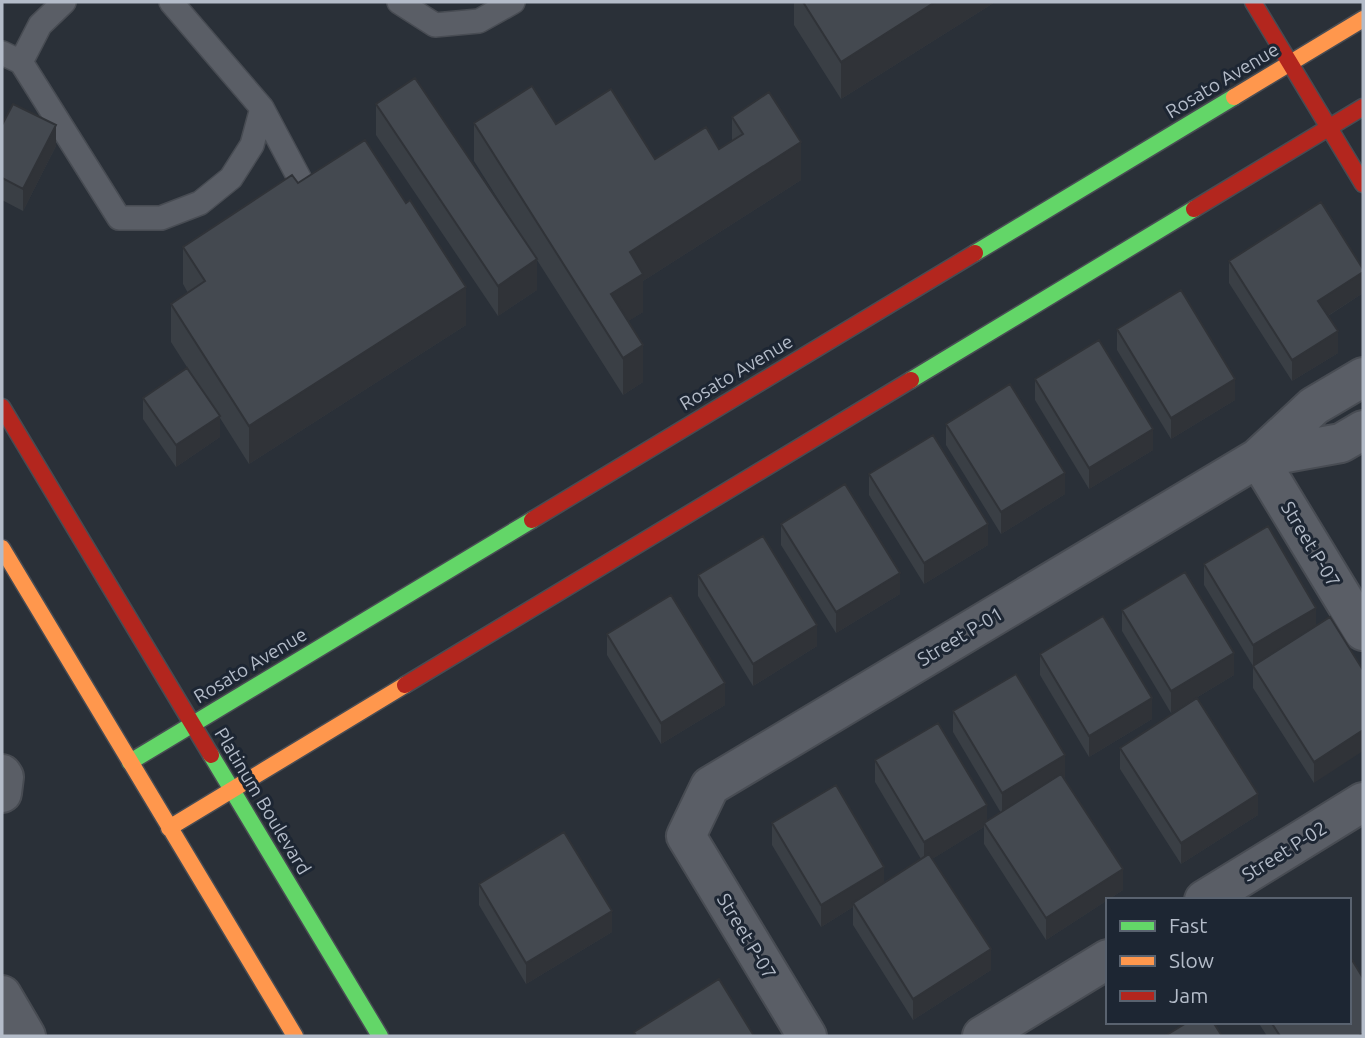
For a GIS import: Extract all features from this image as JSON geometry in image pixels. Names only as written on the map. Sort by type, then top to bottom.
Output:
[{"type":"street","points":[[1253,2],[1363,184]]},
{"type":"street","name":"Rosato Avenue","points":[[130,762],[1359,21]]},
{"type":"street","points":[[170,828],[1363,107]]},
{"type":"street","points":[[1258,458],[1314,406],[1363,377]]},
{"type":"street","name":"Platinum Boulevard","points":[[2,407],[380,1036]]},
{"type":"street","points":[[1258,458],[1341,443],[1363,430]]},
{"type":"street","name":"Street P-07","points":[[1258,458],[1363,631]]},
{"type":"street","name":"Street P-01","points":[[686,836],[710,786],[1258,458]]},
{"type":"street","points":[[2,548],[295,1036]]},
{"type":"street","points":[[2,774],[2,791]]},
{"type":"street","name":"Street P-02","points":[[1207,898],[1363,802]]},
{"type":"street","name":"Street P-07","points":[[686,836],[807,1036]]},
{"type":"street","points":[[982,1036],[1106,960]]},
{"type":"street","points":[[2,995],[26,1036]]},
{"type":"lane","points":[[64,2],[11,58],[119,218],[161,218],[200,204],[231,178],[252,145],[262,108]]},
{"type":"lane","points":[[171,2],[262,108],[305,189]]},
{"type":"lane","points":[[399,2],[435,24],[479,21],[513,2]]},
{"type":"building","points":[[803,2],[935,2],[841,62]]},
{"type":"building","points":[[415,78],[537,259],[498,286],[376,104]]},
{"type":"building","points":[[532,86],[556,124],[611,89],[655,159],[706,127],[719,149],[743,134],[732,117],[769,92],[801,142],[630,252],[643,274],[611,294],[643,345],[623,358],[474,123]]},
{"type":"building","points":[[13,104],[56,125],[23,189],[2,178],[2,125]]},
{"type":"building","points":[[365,140],[406,203],[410,200],[466,287],[249,426],[171,304],[205,281],[183,247],[292,175],[298,183]]},
{"type":"building","points":[[1321,202],[1363,272],[1318,301],[1338,331],[1292,360],[1229,261]]},
{"type":"building","points":[[1181,290],[1235,379],[1171,418],[1117,329]]},
{"type":"building","points":[[1099,340],[1153,429],[1089,468],[1035,379]]},
{"type":"building","points":[[187,368],[220,416],[176,445],[143,398]]},
{"type":"building","points":[[1010,384],[1065,473],[1001,512],[946,424]]},
{"type":"building","points":[[933,435],[988,524],[924,563],[869,474]]},
{"type":"building","points":[[845,484],[900,573],[836,612],[781,524]]},
{"type":"building","points":[[1268,526],[1316,608],[1253,645],[1204,564]]},
{"type":"building","points":[[763,536],[817,625],[753,664],[698,575]]},
{"type":"building","points":[[1185,572],[1234,653],[1171,691],[1122,610]]},
{"type":"building","points":[[671,595],[725,683],[661,723],[607,634]]},
{"type":"building","points":[[1103,616],[1152,698],[1089,736],[1040,654]]},
{"type":"building","points":[[1330,617],[1363,670],[1363,730],[1314,762],[1253,666]]},
{"type":"building","points":[[1016,674],[1065,755],[1002,793],[953,711]]},
{"type":"building","points":[[1197,698],[1258,794],[1181,843],[1120,748]]},
{"type":"building","points":[[938,723],[987,805],[924,842],[875,760]]},
{"type":"building","points":[[1061,774],[1123,869],[1046,918],[984,823]]},
{"type":"building","points":[[836,785],[884,867],[821,905],[772,823]]},
{"type":"building","points":[[564,832],[612,911],[526,963],[479,884]]},
{"type":"building","points":[[929,854],[991,949],[913,999],[853,903]]},
{"type":"building","points":[[1351,958],[1363,978],[1363,1033],[1359,1036],[1280,1036],[1272,1024],[1351,1024]]},
{"type":"building","points":[[719,979],[754,1036],[636,1036],[634,1032]]},
{"type":"building","points":[[1185,1024],[1214,1024],[1222,1036],[1165,1036]]},
{"type":"traffic: fast","points":[[975,253],[1234,97]]},
{"type":"traffic: fast","points":[[911,380],[1194,209]]},
{"type":"traffic: fast","points":[[130,762],[532,520]]},
{"type":"traffic: fast","points":[[211,755],[380,1036]]},
{"type":"traffic: slow","points":[[1234,97],[1363,19]]},
{"type":"traffic: slow","points":[[2,548],[295,1036]]},
{"type":"traffic: slow","points":[[169,828],[405,685]]},
{"type":"traffic: jam","points":[[1253,2],[1363,184]]},
{"type":"traffic: jam","points":[[1194,209],[1363,107]]},
{"type":"traffic: jam","points":[[532,520],[975,253]]},
{"type":"traffic: jam","points":[[405,685],[911,380]]},
{"type":"traffic: jam","points":[[2,407],[211,755]]}]
